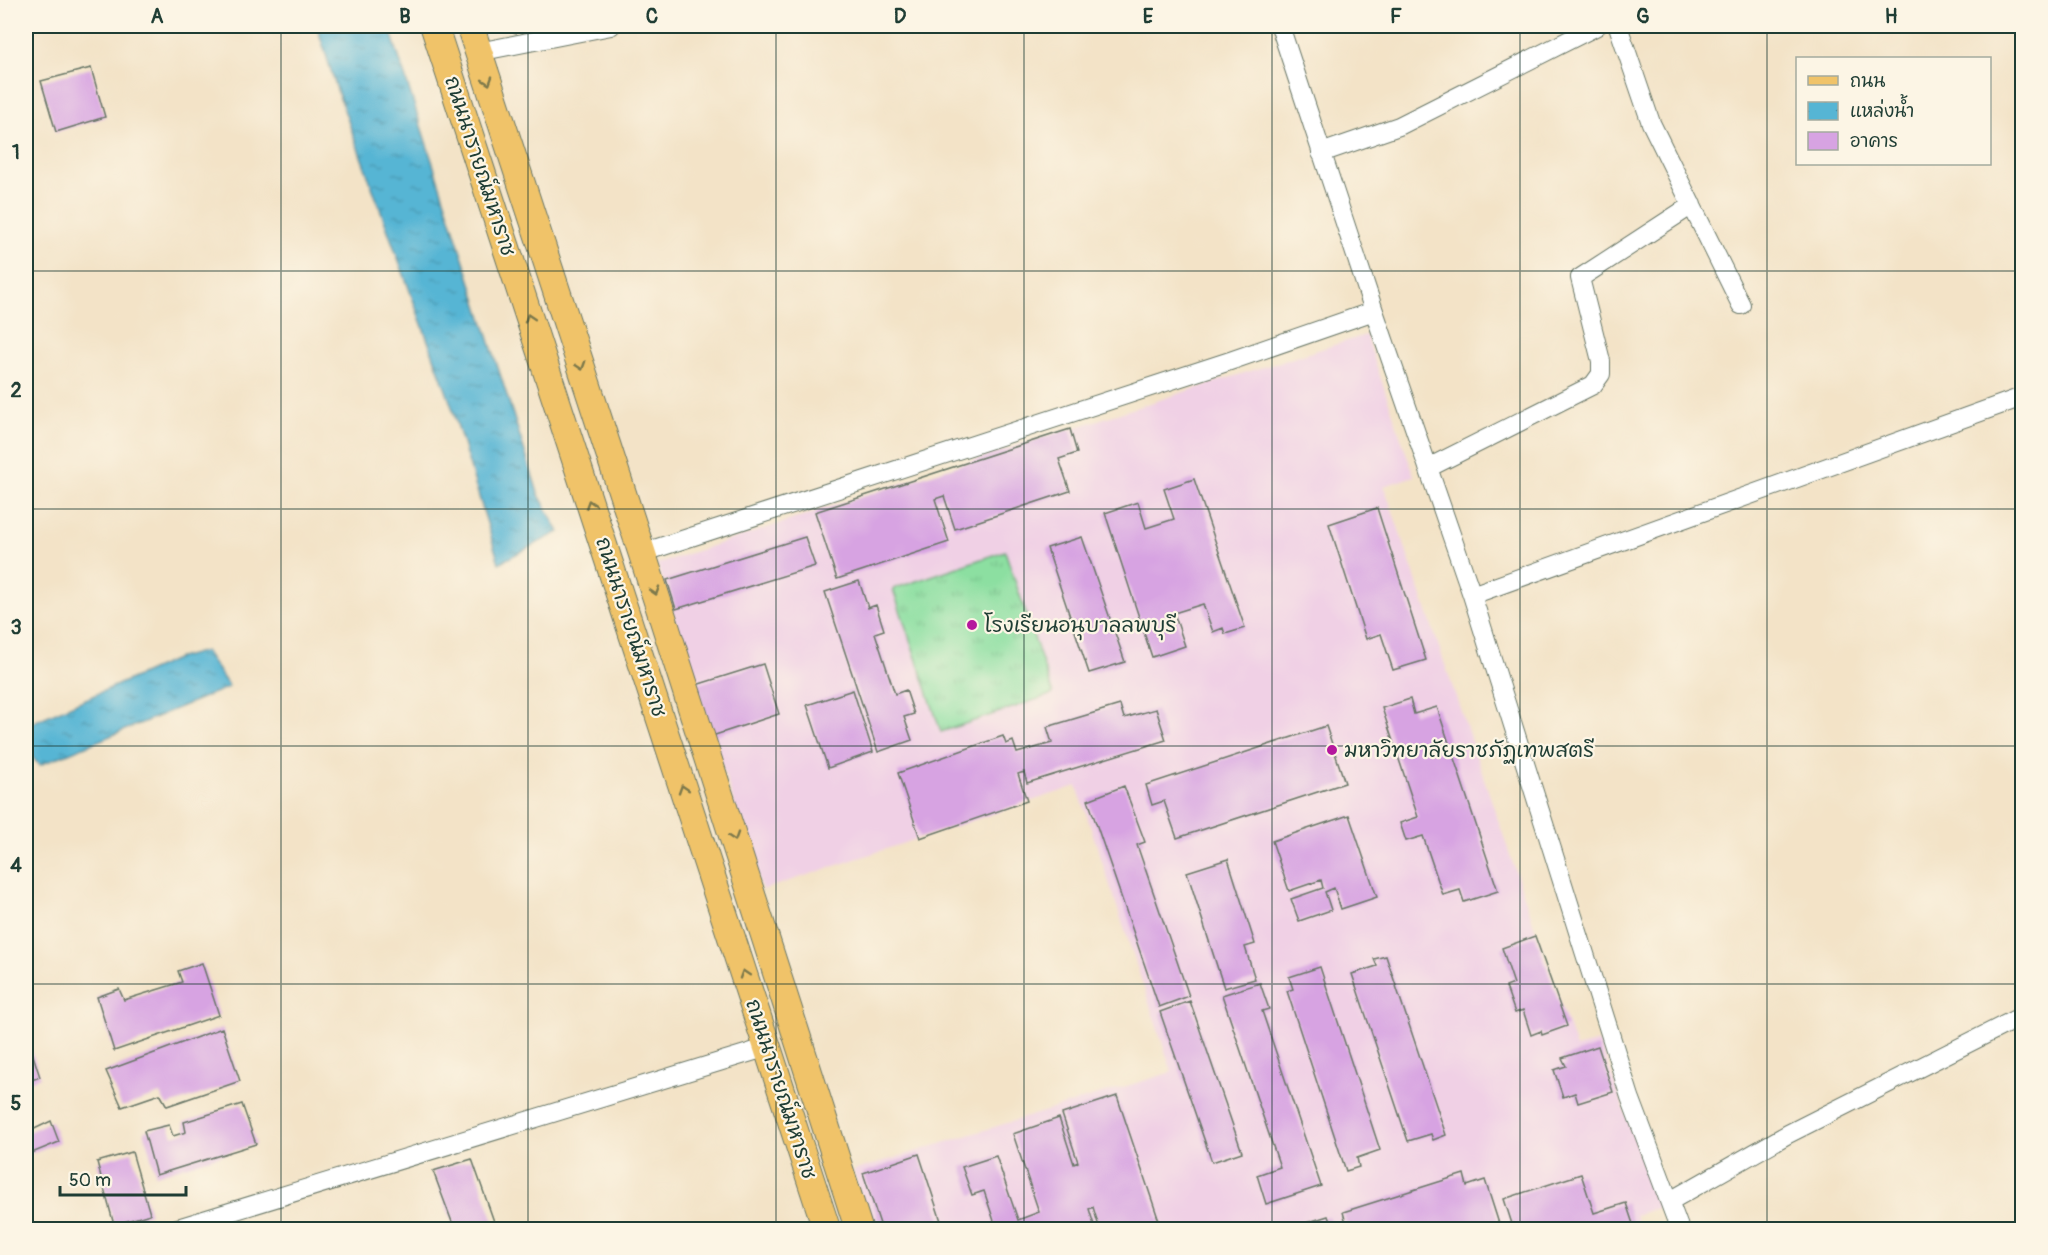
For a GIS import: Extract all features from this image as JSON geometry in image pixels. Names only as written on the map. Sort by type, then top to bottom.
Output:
[{"type":"main road","name":"ถนนนารายณ์มหาราช","points":[[434,26],[827,1230]]},
{"type":"main road","name":"ถนนนารายณ์มหาราช","points":[[470,26],[859,1230]]},
{"type":"street","points":[[478,52],[611,26]]},
{"type":"street","points":[[1280,26],[1374,311],[1472,595],[1630,1097],[1680,1230]]},
{"type":"street","points":[[1321,153],[1399,126],[1597,26]]},
{"type":"street","points":[[1618,26],[1651,123],[1741,305]]},
{"type":"street","points":[[1428,468],[1593,385],[1601,374],[1601,361],[1580,278],[1692,205]]},
{"type":"street","points":[[642,553],[1230,361],[1374,311]]},
{"type":"street","points":[[1472,595],[2022,397]]},
{"type":"street","points":[[1670,1201],[1788,1134],[2022,1016]]},
{"type":"street","points":[[171,1230],[768,1047]]},
{"type":"shaded area","name":"มหาวิทยาลัยราชภัฏเทพสตรี","points":[[1366,335],[1414,476],[1384,486],[1576,1048],[1600,1042],[1660,1207],[1635,1215],[1640,1230],[872,1229],[853,1171],[1172,1072],[1077,786],[762,890],[657,564]]},
{"type":"green space","points":[[1005,551],[1053,694],[941,732],[893,589]]},
{"type":"water","points":[[317,26],[389,26],[538,493],[559,532],[499,563],[451,404],[338,93]]},
{"type":"water","points":[[205,651],[229,687],[40,765],[29,752],[27,736],[29,724],[176,659]]},
{"type":"building","points":[[91,68],[105,117],[56,132],[41,81]]},
{"type":"building","points":[[1070,429],[1077,453],[1059,459],[1070,491],[955,529],[944,496],[935,499],[949,542],[837,579],[815,512]]},
{"type":"building","points":[[1194,479],[1245,628],[1225,634],[1223,628],[1213,632],[1203,604],[1174,613],[1185,646],[1152,657],[1105,513],[1138,502],[1146,528],[1174,519],[1164,489]]},
{"type":"building","points":[[1377,508],[1426,660],[1393,670],[1381,634],[1366,639],[1329,524]]},
{"type":"building","points":[[805,537],[815,566],[676,609],[667,580]]},
{"type":"building","points":[[1082,537],[1125,662],[1089,673],[1047,548]]},
{"type":"building","points":[[859,581],[868,608],[876,605],[884,630],[875,633],[895,694],[906,690],[914,714],[904,717],[912,740],[878,752],[825,592]]},
{"type":"building","points":[[763,664],[779,714],[712,736],[696,685]]},
{"type":"building","points":[[853,690],[873,752],[828,768],[807,705]]},
{"type":"building","points":[[1410,699],[1414,714],[1437,707],[1498,891],[1464,902],[1460,890],[1443,895],[1423,836],[1406,841],[1400,823],[1418,817],[1382,708]]},
{"type":"building","points":[[1120,705],[1124,718],[1156,709],[1166,740],[1027,783],[1024,772],[1018,774],[1027,801],[920,838],[898,773],[1003,736],[1006,744],[1013,741],[1017,753],[1052,743],[1047,727]]},
{"type":"building","points":[[1326,726],[1345,783],[1177,838],[1164,801],[1152,805],[1146,785]]},
{"type":"building","points":[[1124,786],[1145,842],[1137,845],[1189,996],[1159,1007],[1088,800]]},
{"type":"building","points":[[1349,815],[1377,897],[1341,909],[1334,888],[1325,892],[1331,910],[1299,921],[1291,899],[1323,888],[1321,880],[1289,891],[1272,841]]},
{"type":"building","points":[[1228,859],[1255,944],[1245,947],[1255,979],[1224,988],[1187,872]]},
{"type":"building","points":[[1535,936],[1567,1026],[1542,1035],[1541,1031],[1531,1035],[1523,1010],[1515,1013],[1506,987],[1514,984],[1502,948]]},
{"type":"building","points":[[1386,956],[1446,1135],[1433,1140],[1431,1134],[1408,1141],[1352,974],[1377,966],[1374,959]]},
{"type":"building","points":[[202,963],[219,1015],[114,1051],[97,997],[119,989],[124,1000],[182,982],[178,971]]},
{"type":"building","points":[[1320,967],[1380,1150],[1357,1158],[1359,1167],[1346,1171],[1287,991],[1293,989],[1289,977]]},
{"type":"building","points":[[1260,983],[1269,1009],[1262,1011],[1321,1186],[1266,1204],[1257,1175],[1280,1167],[1222,995]]},
{"type":"building","points":[[1190,1001],[1242,1152],[1212,1162],[1160,1012]]},
{"type":"building","points":[[222,1028],[240,1081],[167,1106],[160,1094],[122,1107],[106,1071]]},
{"type":"building","points":[[29,1043],[40,1077],[26,1082],[26,1044]]},
{"type":"building","points":[[1598,1046],[1613,1092],[1578,1103],[1575,1093],[1563,1097],[1554,1070],[1566,1066],[1562,1058]]},
{"type":"building","points":[[1117,1096],[1162,1230],[1100,1230],[1093,1207],[1089,1209],[1094,1225],[1082,1230],[997,1230],[984,1191],[972,1195],[962,1167],[996,1156],[1018,1220],[1039,1212],[1013,1134],[1059,1118],[1074,1164],[1078,1162],[1062,1114]]},
{"type":"building","points":[[242,1104],[256,1144],[156,1175],[144,1131],[169,1125],[173,1136],[186,1132],[184,1122]]},
{"type":"building","points":[[51,1121],[59,1142],[27,1155],[26,1133]]},
{"type":"building","points":[[132,1152],[150,1214],[114,1225],[97,1162]]},
{"type":"building","points":[[919,1154],[944,1230],[882,1230],[863,1173]]},
{"type":"building","points":[[472,1159],[497,1230],[455,1230],[433,1171]]},
{"type":"building","points":[[1464,1174],[1467,1186],[1485,1180],[1501,1230],[1348,1230],[1343,1212]]},
{"type":"building","points":[[1581,1174],[1594,1213],[1626,1203],[1635,1230],[1514,1230],[1504,1199]]},
{"type":"building","points":[[1328,1216],[1333,1230],[1294,1230],[1293,1227]]},
{"type":"place","name":"โรงเรียนอนุบาลลพบุรี","points":[[972,625]]},
{"type":"place","name":"มหาวิทยาลัยราชภัฏเทพสตรี","points":[[1332,750]]}]
